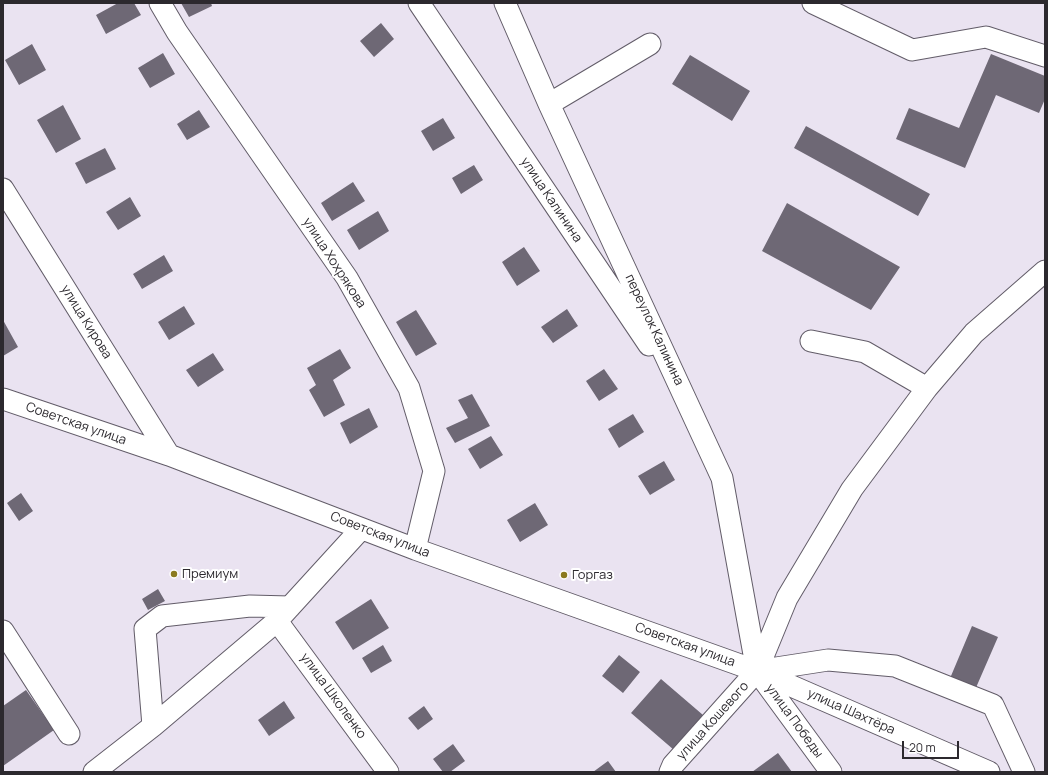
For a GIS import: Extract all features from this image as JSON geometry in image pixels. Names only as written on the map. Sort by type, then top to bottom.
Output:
[{"type":"street","name":"улица Хохрякова","points":[[160,3],[177,32],[347,278],[409,388],[434,471],[415,549]]},
{"type":"street","name":"улица Калинина","points":[[419,3],[685,396]]},
{"type":"street","name":"переулок Калинина","points":[[505,3],[549,104],[722,478],[757,670]]},
{"type":"street","points":[[813,3],[912,50],[986,37],[1045,56]]},
{"type":"street","points":[[549,104],[650,44]]},
{"type":"street","name":"улица Кирова","points":[[3,189],[169,455]]},
{"type":"street","name":"улица Кошевого","points":[[670,772],[673,765],[757,670],[787,598],[852,489],[927,388],[974,333],[1045,271]]},
{"type":"street","points":[[811,341],[865,352],[927,388]]},
{"type":"street","name":"Советская улица","points":[[3,399],[169,455],[415,549],[757,670]]},
{"type":"street","points":[[94,772],[153,726],[284,614],[361,528]]},
{"type":"street","points":[[153,726],[145,629],[162,616],[250,606],[284,614]]},
{"type":"street","name":"улица Школенко","points":[[284,614],[388,772]]},
{"type":"street","points":[[3,631],[69,734]]},
{"type":"street","points":[[757,670],[828,660],[895,666],[993,705],[1024,772]]},
{"type":"street","name":"улица Победы","points":[[757,670],[831,772]]},
{"type":"street","name":"улица Шахтёра","points":[[757,670],[989,772]]},
{"type":"building","points":[[118,3],[134,3],[141,15],[106,34],[96,15]]},
{"type":"building","points":[[181,3],[211,3],[212,6],[189,17]]},
{"type":"building","points":[[381,23],[394,39],[374,57],[360,41]]},
{"type":"building","points":[[32,44],[46,70],[19,85],[5,60]]},
{"type":"building","points":[[163,53],[175,74],[150,88],[138,68]]},
{"type":"building","points":[[991,54],[1045,76],[1045,99],[1039,113],[996,95],[965,168],[896,139],[909,108],[959,128]]},
{"type":"building","points":[[690,55],[750,91],[732,121],[672,84]]},
{"type":"building","points":[[63,105],[81,139],[56,153],[37,120]]},
{"type":"building","points":[[199,110],[210,127],[187,140],[177,124]]},
{"type":"building","points":[[443,118],[455,138],[433,151],[421,131]]},
{"type":"building","points":[[806,126],[930,194],[918,216],[794,148]]},
{"type":"building","points":[[105,148],[116,169],[86,184],[75,163]]},
{"type":"building","points":[[474,165],[483,180],[461,194],[452,178]]},
{"type":"building","points":[[353,182],[365,201],[332,221],[321,203]]},
{"type":"building","points":[[130,197],[141,216],[118,230],[106,212]]},
{"type":"building","points":[[787,203],[900,267],[871,310],[762,251]]},
{"type":"building","points":[[378,211],[389,231],[359,250],[347,230]]},
{"type":"building","points":[[524,247],[540,271],[517,286],[502,262]]},
{"type":"building","points":[[164,255],[173,271],[142,289],[133,274]]},
{"type":"building","points":[[184,306],[195,324],[169,340],[158,322]]},
{"type":"building","points":[[567,309],[578,326],[553,343],[541,327]]},
{"type":"building","points":[[416,310],[437,344],[416,356],[396,322]]},
{"type":"building","points":[[3,320],[18,347],[3,356]]},
{"type":"building","points":[[340,349],[351,368],[333,380],[345,405],[324,417],[309,390],[316,385],[307,368]]},
{"type":"building","points":[[213,353],[224,370],[198,387],[186,370]]},
{"type":"building","points":[[604,369],[618,389],[599,401],[586,381]]},
{"type":"building","points":[[472,394],[490,426],[455,443],[446,428],[468,418],[458,400]]},
{"type":"building","points":[[369,408],[378,427],[350,444],[340,423]]},
{"type":"building","points":[[633,414],[644,432],[619,448],[608,429]]},
{"type":"building","points":[[491,436],[503,455],[480,469],[468,449]]},
{"type":"building","points":[[664,461],[675,480],[650,495],[638,476]]},
{"type":"building","points":[[21,493],[33,511],[19,521],[7,503]]},
{"type":"building","points":[[535,503],[548,525],[520,542],[507,520]]},
{"type":"building","points":[[158,589],[165,601],[148,610],[142,599]]},
{"type":"building","points":[[371,599],[389,628],[353,650],[335,622]]},
{"type":"building","points":[[972,626],[998,637],[968,706],[943,695]]},
{"type":"building","points":[[383,645],[392,661],[371,673],[362,658]]},
{"type":"building","points":[[619,655],[640,672],[623,693],[602,676]]},
{"type":"building","points":[[661,679],[703,715],[674,750],[631,713]]},
{"type":"building","points":[[26,690],[54,730],[3,766],[3,706]]},
{"type":"building","points":[[284,701],[295,718],[269,736],[258,720]]},
{"type":"building","points":[[424,706],[433,719],[418,730],[408,718]]},
{"type":"building","points":[[453,744],[465,761],[450,772],[443,772],[433,759]]},
{"type":"building","points":[[778,753],[792,772],[752,772]]},
{"type":"building","points":[[608,761],[616,772],[593,772]]},
{"type":"place","name":"Премиум","points":[[174,574]]},
{"type":"place","name":"Горгаз","points":[[564,575]]}]
